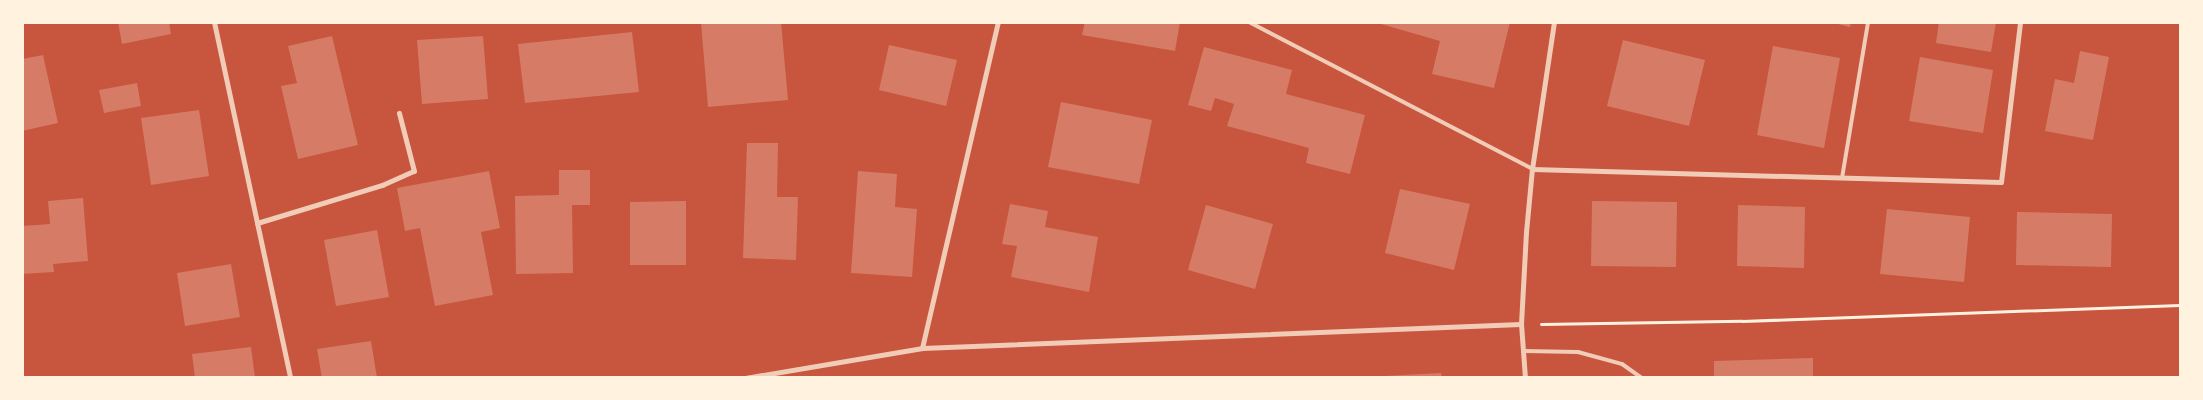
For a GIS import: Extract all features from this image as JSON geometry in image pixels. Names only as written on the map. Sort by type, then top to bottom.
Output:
[{"type":"street","points":[[214,22],[290,378]]},
{"type":"street","points":[[922,348],[998,22]]},
{"type":"street","points":[[1525,378],[1521,324],[1532,169],[1554,22]]},
{"type":"street","points":[[1532,169],[2001,182],[2020,22]]},
{"type":"street","points":[[257,223],[382,185],[414,170],[399,113]]},
{"type":"street","points":[[745,378],[922,348],[1521,324]]},
{"type":"lane","points":[[1248,22],[1532,169]]},
{"type":"lane","points":[[1842,178],[1868,22]]},
{"type":"lane","points":[[1523,351],[1578,352],[1622,364],[1642,378]]},
{"type":"path","points":[[1521,324],[1752,320],[2180,305]]},
{"type":"building","points":[[118,22],[169,22],[171,34],[122,44]]},
{"type":"building","points":[[701,22],[781,22],[788,100],[708,107]]},
{"type":"building","points":[[1085,22],[1180,22],[1175,51],[1082,35]]},
{"type":"building","points":[[1374,22],[1510,22],[1494,88],[1432,74],[1440,41]]},
{"type":"building","points":[[1830,22],[1851,22],[1850,27]]},
{"type":"building","points":[[1939,22],[1996,22],[1991,52],[1936,43]]},
{"type":"building","points":[[632,32],[639,92],[525,103],[518,44]]},
{"type":"building","points":[[332,36],[358,145],[298,159],[281,86],[297,83],[288,46]]},
{"type":"building","points":[[483,36],[488,99],[422,104],[417,40]]},
{"type":"building","points":[[1623,40],[1705,60],[1689,126],[1607,106]]},
{"type":"building","points":[[889,45],[957,60],[946,106],[879,90]]},
{"type":"building","points":[[1773,46],[1840,58],[1824,148],[1757,135]]},
{"type":"building","points":[[1204,47],[1292,70],[1286,94],[1365,115],[1350,174],[1306,163],[1309,148],[1227,126],[1234,104],[1215,98],[1211,111],[1188,105]]},
{"type":"building","points":[[2080,51],[2109,57],[2093,140],[2045,131],[2055,79],[2074,83]]},
{"type":"building","points":[[43,55],[58,123],[22,131],[22,59]]},
{"type":"building","points":[[1920,57],[1993,70],[1983,133],[1909,121]]},
{"type":"building","points":[[137,83],[141,106],[104,113],[99,90]]},
{"type":"building","points":[[1061,102],[1152,120],[1139,184],[1048,167]]},
{"type":"building","points":[[199,110],[209,176],[151,185],[141,118]]},
{"type":"building","points":[[747,143],[778,143],[777,197],[798,197],[796,260],[743,258]]},
{"type":"building","points":[[559,170],[590,170],[590,205],[572,205],[573,273],[516,274],[515,196],[559,195]]},
{"type":"building","points":[[489,171],[500,228],[481,232],[493,295],[435,306],[420,228],[405,231],[397,188]]},
{"type":"building","points":[[858,171],[897,174],[895,207],[917,209],[912,277],[851,273]]},
{"type":"building","points":[[1400,189],[1470,204],[1454,270],[1385,253]]},
{"type":"building","points":[[83,198],[88,261],[53,264],[54,272],[22,274],[22,226],[50,224],[48,201]]},
{"type":"building","points":[[686,201],[686,265],[630,265],[630,202]]},
{"type":"building","points":[[1592,201],[1677,202],[1676,267],[1591,266]]},
{"type":"building","points":[[1010,204],[1048,211],[1045,227],[1098,237],[1089,292],[1011,277],[1017,246],[1002,244]]},
{"type":"building","points":[[1206,205],[1273,224],[1255,289],[1188,270]]},
{"type":"building","points":[[1738,205],[1805,207],[1804,268],[1737,266]]},
{"type":"building","points":[[1887,209],[1970,217],[1964,282],[1880,274]]},
{"type":"building","points":[[2017,212],[2112,214],[2111,267],[2016,265]]},
{"type":"building","points":[[377,230],[389,297],[336,306],[324,240]]},
{"type":"building","points":[[231,264],[240,317],[185,326],[177,273]]},
{"type":"building","points":[[371,341],[377,378],[322,378],[317,349]]},
{"type":"building","points":[[251,347],[255,378],[195,378],[192,354]]},
{"type":"building","points":[[1813,358],[1813,378],[1714,378],[1714,361]]},
{"type":"building","points":[[1441,373],[1442,378],[1384,378],[1384,376]]}]
